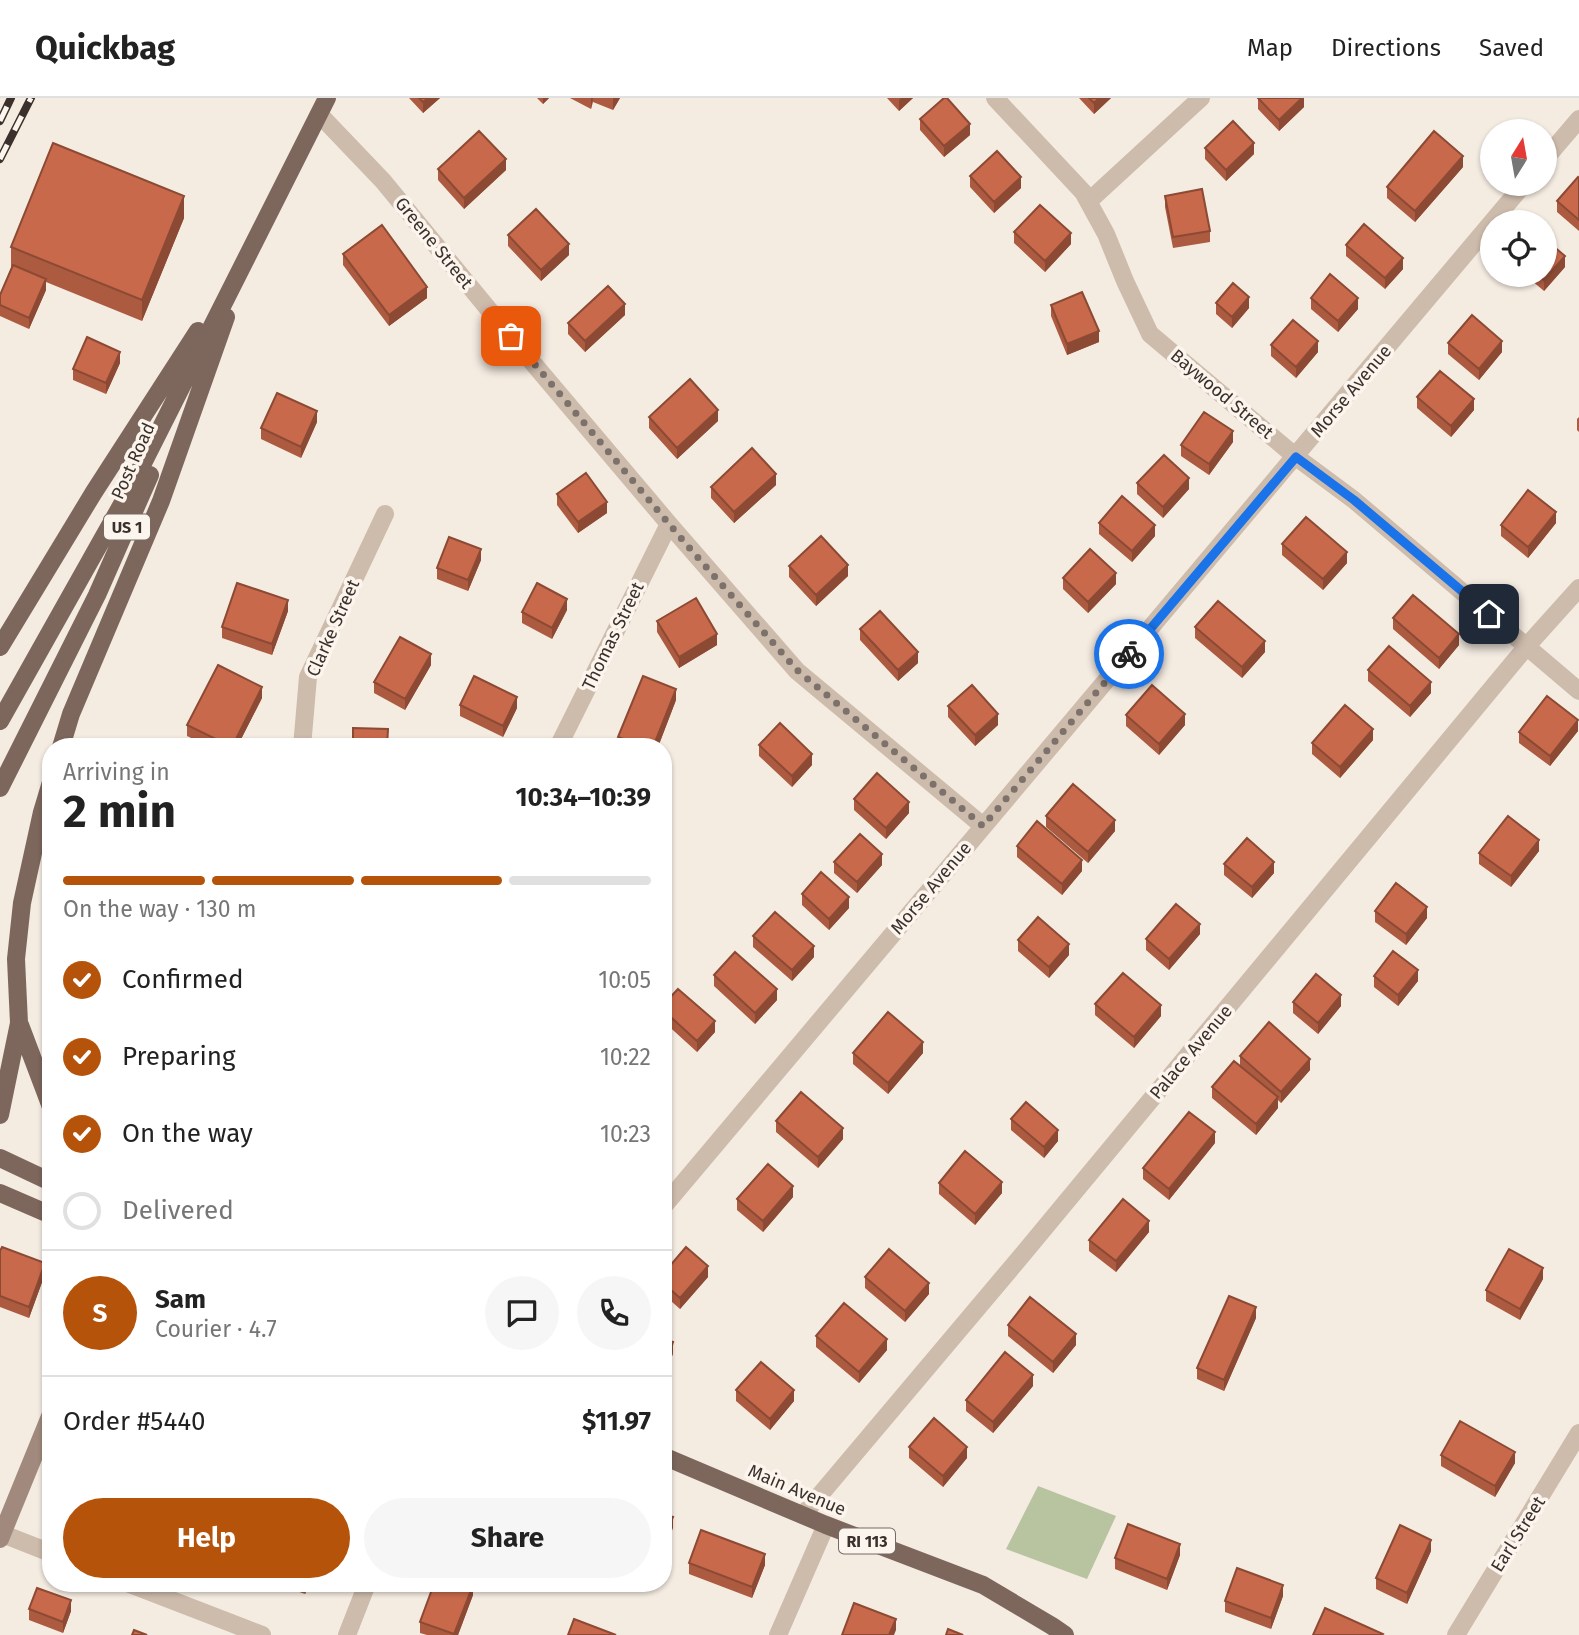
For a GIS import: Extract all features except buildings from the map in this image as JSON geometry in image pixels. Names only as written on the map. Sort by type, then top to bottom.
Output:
[{"type":"main road","name":"Post Road","points":[[0,721],[126,497],[323,106]]},
{"type":"main road","name":"Post Road","points":[[0,788],[97,595],[244,261]]},
{"type":"main road","points":[[0,647],[94,492],[244,261]]},
{"type":"main road","points":[[64,738],[71,714],[161,501],[244,261]]},
{"type":"main road","points":[[0,1115],[19,1023],[16,958],[22,903],[42,812]]},
{"type":"main road","points":[[19,1023],[42,1083]]},
{"type":"main road","points":[[0,1158],[42,1178]]},
{"type":"main road","points":[[0,1193],[42,1210]]},
{"type":"main road","name":"Main Avenue","points":[[672,1460],[826,1525],[983,1585],[1065,1635]]},
{"type":"street","name":"Baywood Street","points":[[995,98],[1089,201],[1150,334],[1296,457],[1354,500],[1579,691]]},
{"type":"street","points":[[1089,201],[1201,98]]},
{"type":"street","name":"Greene Street","points":[[323,106],[527,356],[797,670],[983,826]]},
{"type":"street","points":[[1558,144],[1579,119]]},
{"type":"street","name":"Morse Avenue","points":[[672,1189],[1296,457],[1514,196]]},
{"type":"street","name":"Clarke Street","points":[[303,738],[308,677],[385,514]]},
{"type":"street","name":"Thomas Street","points":[[562,738],[669,524]]},
{"type":"street","name":"Palace Avenue","points":[[803,1515],[1527,646],[1579,588]]},
{"type":"street","name":"Earl Street","points":[[1455,1635],[1579,1433]]},
{"type":"street","points":[[42,1436],[1,1535],[42,1550]]},
{"type":"street","points":[[778,1635],[826,1525]]},
{"type":"street","points":[[151,1592],[262,1635]]},
{"type":"street","points":[[347,1635],[364,1592]]},
{"type":"green space","points":[[1038,1486],[1116,1516],[1087,1579],[1006,1549]]},
{"type":"railway","points":[[0,121],[11,98]]},
{"type":"railway","points":[[0,159],[31,98]]},
{"type":"way so far","points":[[511,336],[721,585],[797,670],[983,826],[1129,654]]},
{"type":"route","points":[[1129,654],[1296,457],[1354,500],[1489,614]]}]
